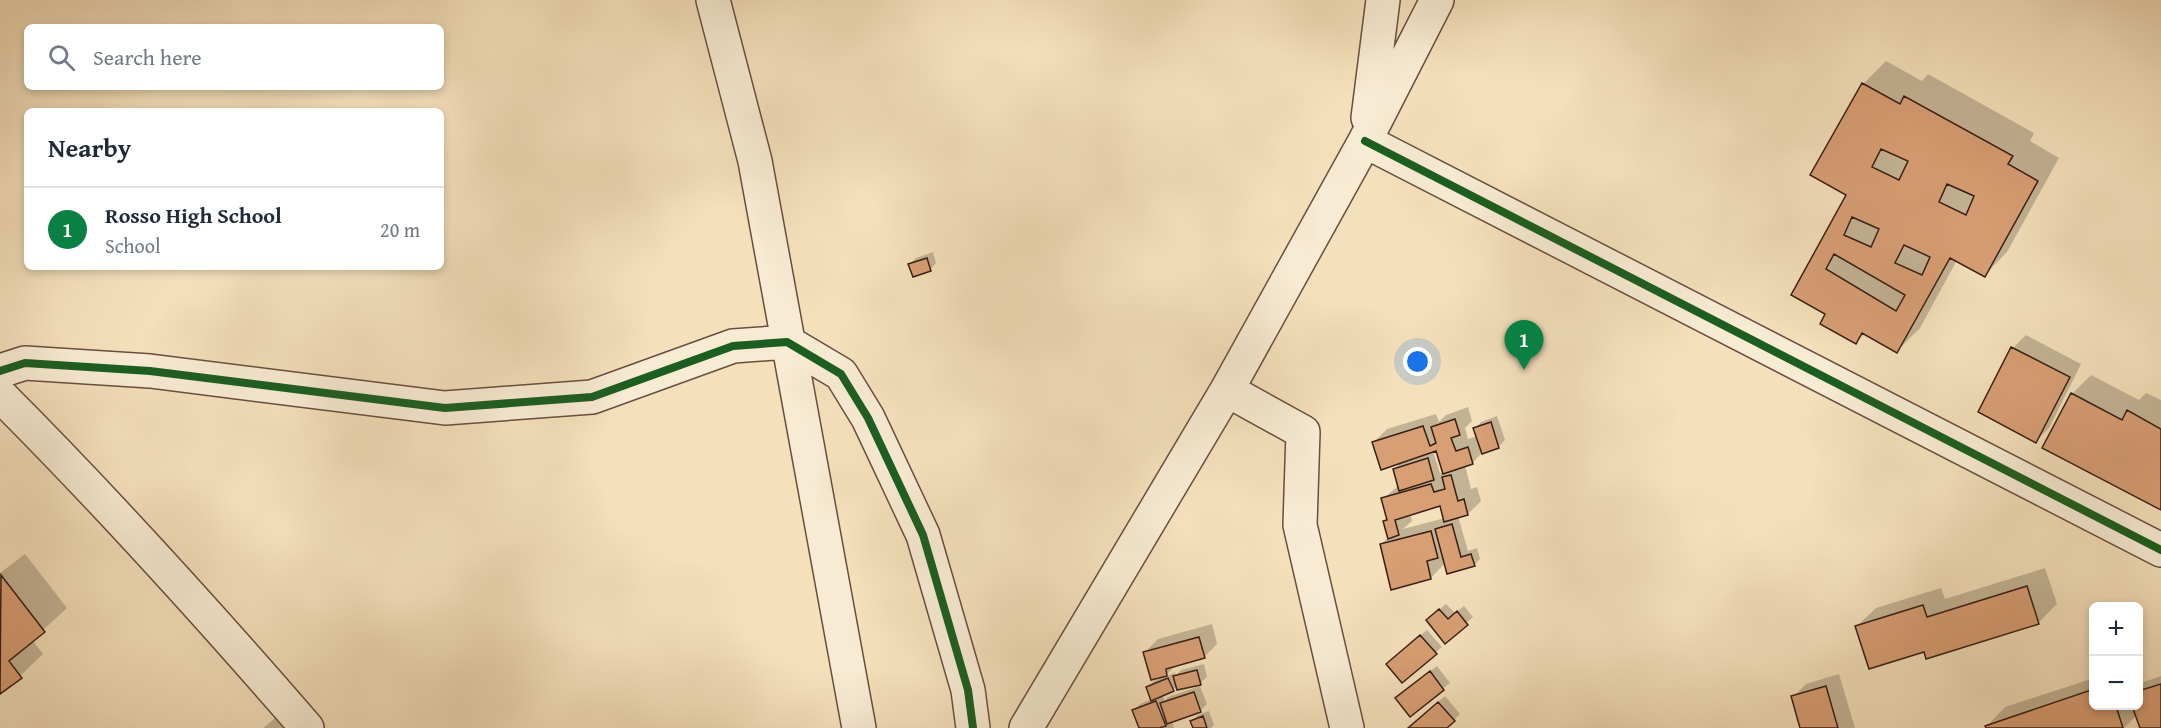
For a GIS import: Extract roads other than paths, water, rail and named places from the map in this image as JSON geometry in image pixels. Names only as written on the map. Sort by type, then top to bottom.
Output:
[{"type":"street","points":[[712,0],[756,161],[787,342],[859,728]]},
{"type":"street","points":[[1365,141],[1383,0]]},
{"type":"street","points":[[1026,728],[1227,390],[1365,141],[1437,0]]},
{"type":"street","points":[[1365,141],[2161,550]]},
{"type":"street","points":[[0,371],[25,363],[150,371],[445,408],[592,397],[733,346],[787,342],[841,374],[868,418],[923,535],[968,690],[973,728]]},
{"type":"street","points":[[1227,390],[1303,432],[1300,525],[1347,728]]},
{"type":"street","points":[[0,395],[222,630],[307,728]]},
{"type":"place","name":"Rosso High School","points":[[1524,370]]}]
